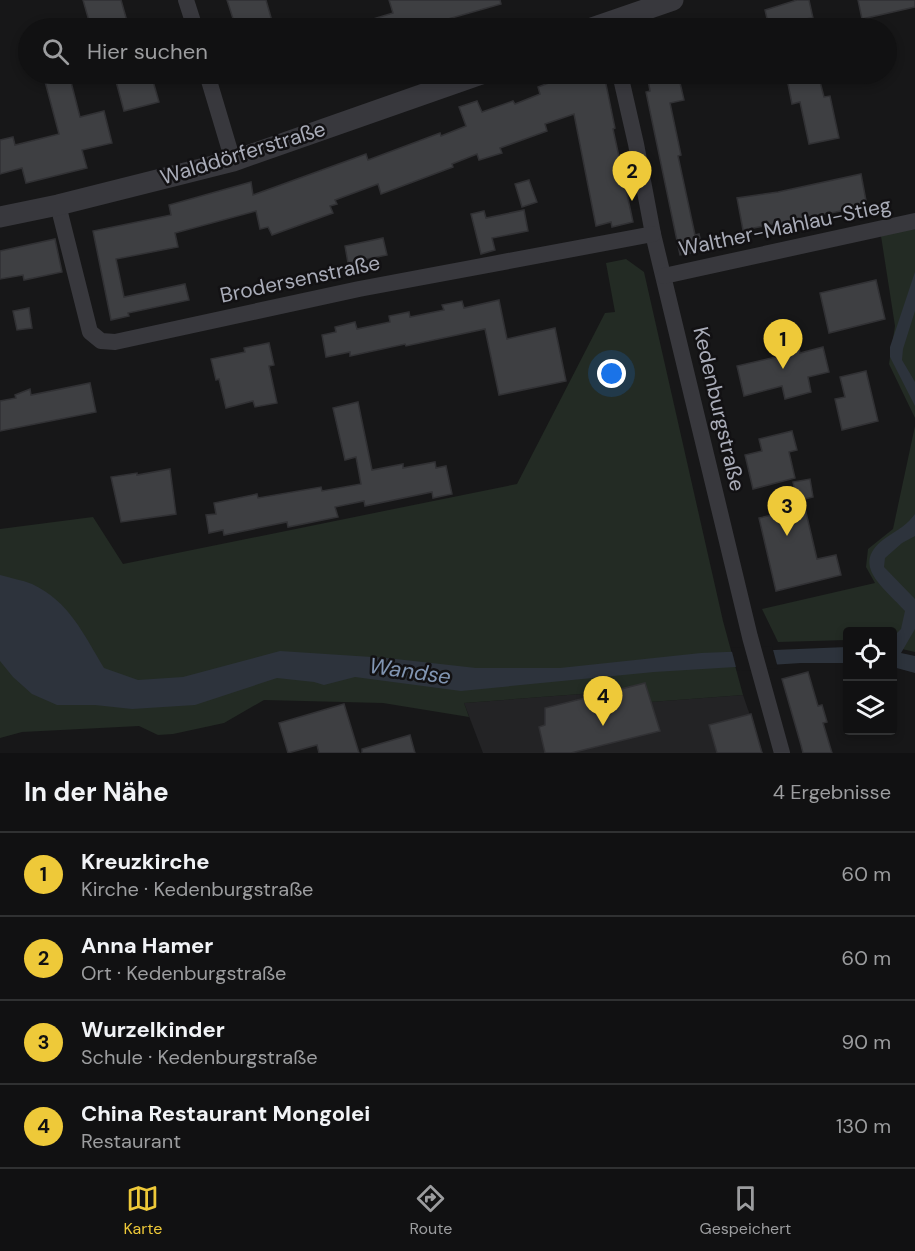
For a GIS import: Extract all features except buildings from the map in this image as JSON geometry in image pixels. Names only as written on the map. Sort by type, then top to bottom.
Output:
[{"type":"street","points":[[186,0],[192,18]]},
{"type":"street","points":[[625,18],[673,0]]},
{"type":"street","points":[[210,84],[232,161]]},
{"type":"street","name":"Walddörferstraße","points":[[0,217],[58,205],[232,161],[452,84]]},
{"type":"street","name":"Kedenburgstraße","points":[[622,84],[653,234],[750,637],[782,753]]},
{"type":"street","name":"Brodersenstraße","points":[[58,205],[90,332],[101,342],[115,342],[359,289],[653,234]]},
{"type":"street","name":"Walther-Mahlau-Stieg","points":[[664,276],[915,221]]},
{"type":"shaded area","points":[[915,228],[915,418],[889,364],[895,326],[881,236]]},
{"type":"shaded area","points":[[626,259],[644,272],[723,621],[743,695],[650,702],[620,691],[464,703],[469,717],[383,703],[264,700],[224,723],[173,734],[158,735],[139,726],[22,732],[0,738],[0,529],[93,517],[123,564],[517,484],[605,313],[615,312],[606,263]]},
{"type":"shaded area","points":[[915,426],[915,652],[897,648],[897,627],[843,627],[843,640],[778,642],[762,609],[875,583],[866,567],[868,549],[893,529]]},
{"type":"shaded area","points":[[620,691],[650,702],[743,695],[763,753],[483,753],[464,703]]},
{"type":"water","points":[[915,272],[915,311],[903,349],[902,360],[915,382],[915,406],[890,357],[890,347]]},
{"type":"water","points":[[915,514],[915,536],[902,543],[885,558],[884,567],[915,599],[915,629],[901,653],[915,656],[915,673],[897,668],[897,633],[901,629],[905,611],[880,585],[870,566],[870,557],[875,547],[905,525]]},
{"type":"water","name":"Wandse","points":[[0,575],[32,584],[45,591],[66,609],[104,668],[138,680],[183,677],[280,651],[387,658],[476,668],[560,668],[701,653],[843,647],[843,663],[801,663],[654,672],[461,691],[355,677],[324,685],[277,678],[195,705],[132,709],[95,705],[57,705],[32,694],[13,677],[0,661]]},
{"type":"pier","points":[[772,646],[778,668],[737,671],[731,648]]},
{"type":"place","name":"Anna Hamer","points":[[632,201]]},
{"type":"place","name":"Kreuzkirche","points":[[783,369]]},
{"type":"place","name":"Wurzelkinder","points":[[787,536]]},
{"type":"place","name":"China Restaurant Mongolei","points":[[603,726]]}]
